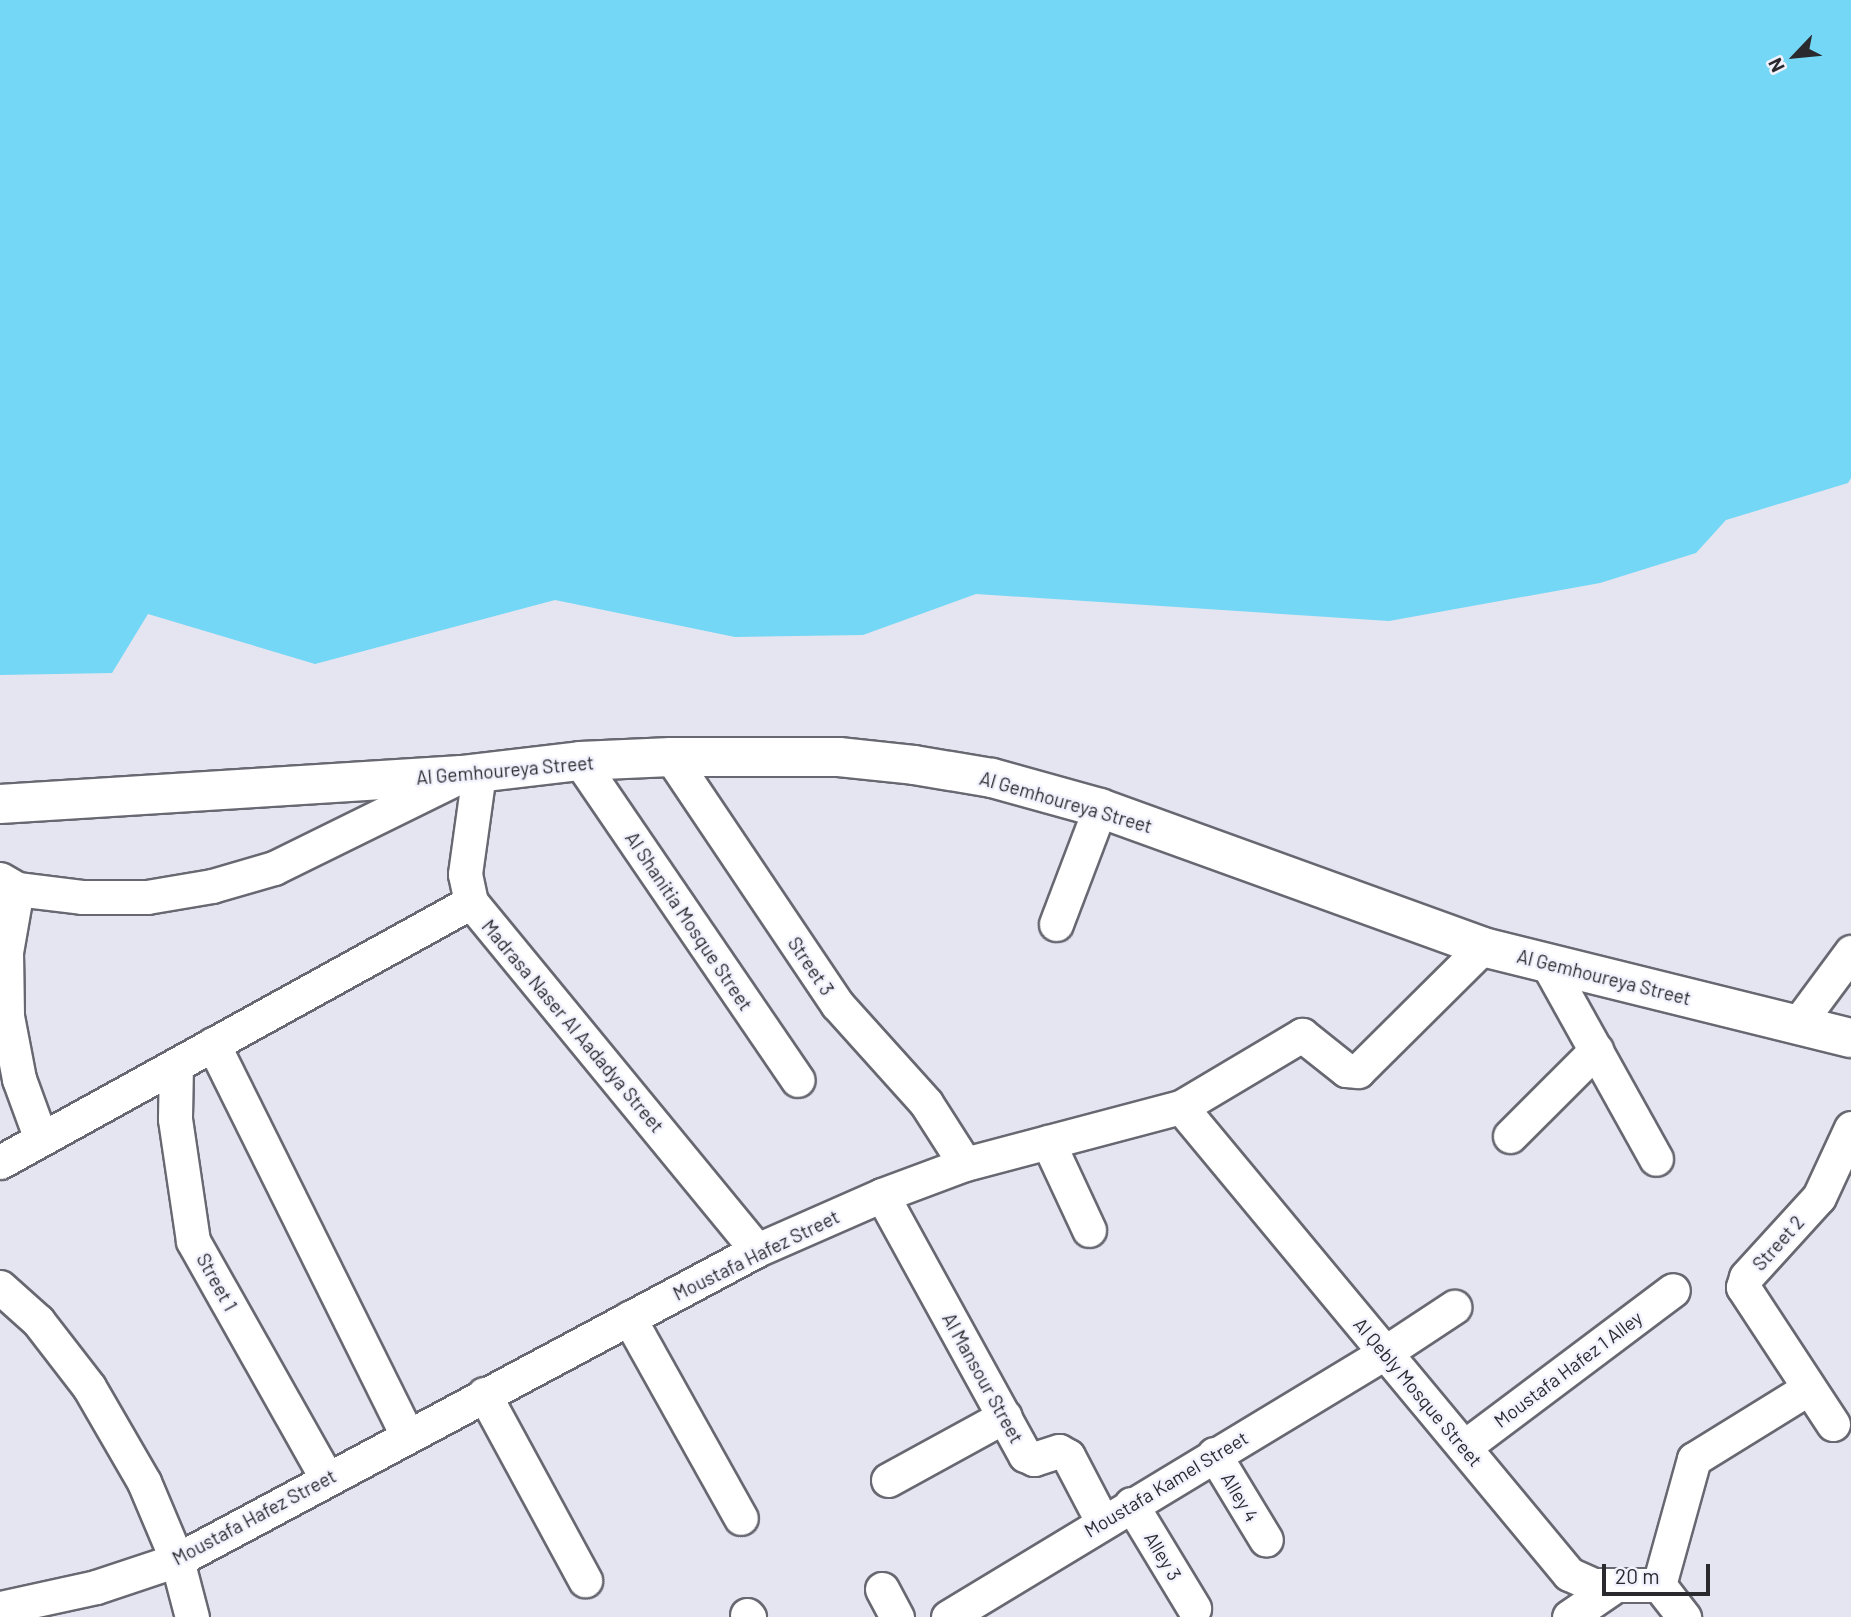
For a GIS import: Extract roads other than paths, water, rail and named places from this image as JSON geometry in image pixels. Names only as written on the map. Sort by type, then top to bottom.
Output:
[{"type":"street","name":"Al Gemhoureya Street","points":[[0,804],[470,774],[580,761],[671,757],[839,757],[914,765],[992,778],[1100,808],[1483,947],[1851,1038]]},
{"type":"street","name":"Street 3","points":[[671,757],[837,1004],[926,1103],[965,1164]]},
{"type":"street","name":"Al Shanitia Mosque Street","points":[[580,761],[798,1080]]},
{"type":"street","points":[[41,1139],[19,1079],[7,1016],[8,884],[82,897],[147,897],[212,886],[274,868],[470,774]]},
{"type":"street","name":"Madrasa Naser Al Aadadya Street","points":[[470,774],[466,874],[471,902],[757,1250]]},
{"type":"street","points":[[1056,924],[1100,808]]},
{"type":"street","points":[[0,1161],[471,902]]},
{"type":"street","name":"Moustafa Hafez Street","points":[[0,1608],[96,1587],[177,1560],[757,1250],[882,1195],[965,1164],[1181,1107],[1303,1035],[1346,1070],[1358,1071],[1483,947]]},
{"type":"street","points":[[1797,1025],[1851,951]]},
{"type":"street","points":[[1547,963],[1656,1159]]},
{"type":"street","points":[[213,1044],[407,1435]]},
{"type":"street","points":[[1510,1136],[1596,1050]]},
{"type":"street","name":"Street 1","points":[[176,1065],[175,1119],[193,1241],[327,1479]]},
{"type":"street","name":"Al Qebly Mosque Street","points":[[1181,1107],[1569,1574],[1581,1582],[1613,1587],[1658,1585]]},
{"type":"street","name":"Street 2","points":[[1833,1424],[1743,1283],[1819,1197],[1851,1128]]},
{"type":"street","points":[[1048,1142],[1089,1230]]},
{"type":"street","name":"Al Mansour Street","points":[[882,1195],[1030,1459],[1054,1451],[1068,1456],[1102,1521]]},
{"type":"street","points":[[0,1287],[38,1321],[89,1387],[144,1482],[177,1560],[192,1617]]},
{"type":"street","name":"Moustafa Hafez 1 Alley","points":[[1464,1447],[1673,1290]]},
{"type":"street","name":"Moustafa Kamel Street","points":[[958,1615],[1102,1521],[1386,1352],[1454,1307]]},
{"type":"street","points":[[629,1318],[741,1518]]},
{"type":"street","points":[[1684,1617],[1658,1585],[1694,1459],[1809,1388]]},
{"type":"street","points":[[484,1394],[585,1580]]},
{"type":"street","points":[[888,1480],[1004,1416]]},
{"type":"street","name":"Alley 4","points":[[1214,1454],[1266,1540]]},
{"type":"street","name":"Alley 3","points":[[1131,1504],[1194,1608]]},
{"type":"street","points":[[1569,1617],[1613,1587]]},
{"type":"water","points":[[0,0],[1851,0],[1851,478],[1848,483],[1726,520],[1696,553],[1600,583],[1389,621],[976,594],[863,635],[735,637],[555,600],[315,664],[148,614],[112,673],[0,675]]}]
